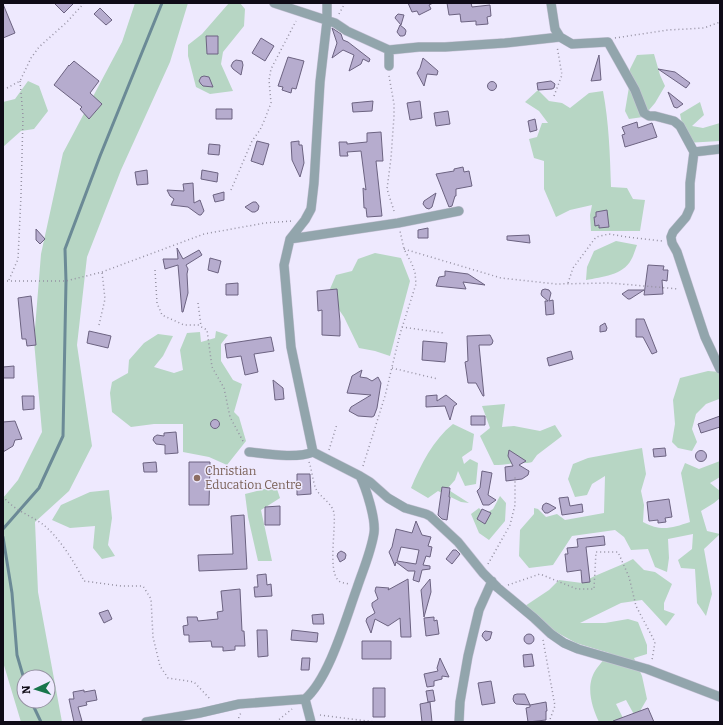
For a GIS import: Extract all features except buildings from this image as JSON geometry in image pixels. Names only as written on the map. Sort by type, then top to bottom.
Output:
[{"type":"street","points":[[274,3],[331,22],[389,50],[557,38],[572,44],[608,42],[634,90],[644,113],[649,116],[674,121],[680,126],[694,152],[690,184],[690,208],[686,217],[673,232],[671,237],[705,337],[720,369]]},
{"type":"street","points":[[310,453],[291,347],[284,265],[290,239],[305,220],[311,209],[320,82],[331,22],[327,3]]},
{"type":"street","points":[[551,3],[557,38]]},
{"type":"street","points":[[389,50],[389,66]]},
{"type":"street","points":[[694,152],[720,149]]},
{"type":"street","points":[[290,239],[459,211]]},
{"type":"street","points":[[249,452],[310,453],[360,476],[405,508],[430,516],[458,542],[495,585],[534,618],[540,625],[564,643],[578,649],[650,670],[720,697]]},
{"type":"street","points":[[146,722],[239,704],[305,698],[312,693],[325,671],[342,632],[364,570],[374,533],[374,525],[365,486],[360,476]]},
{"type":"street","points":[[459,722],[460,702],[468,656],[479,610],[495,585]]},
{"type":"street","points":[[305,698],[311,722]]},
{"type":"path","points":[[9,280],[18,259],[23,116],[20,81],[31,58],[39,46],[66,22],[84,3]]},
{"type":"path","points":[[331,22],[345,3]]},
{"type":"path","points":[[231,190],[252,141],[260,130],[271,103],[269,80],[271,69],[300,12]]},
{"type":"path","points":[[608,42],[618,37],[668,30],[704,28],[720,22]]},
{"type":"path","points":[[554,96],[562,75],[557,38]]},
{"type":"path","points":[[360,476],[385,396],[402,327],[416,284],[415,273],[404,249],[398,222],[387,189],[392,158],[394,116],[389,66]]},
{"type":"path","points":[[3,88],[7,88],[20,81]]},
{"type":"path","points":[[3,281],[66,281],[102,272],[204,234],[265,223],[305,220]]},
{"type":"path","points":[[568,283],[573,268],[596,237],[608,234],[672,242]]},
{"type":"path","points":[[404,249],[501,278],[556,284],[610,283],[689,290]]},
{"type":"path","points":[[155,270],[157,303],[162,315],[184,325],[198,325],[207,330],[212,367],[224,388],[230,417],[249,452]]},
{"type":"path","points":[[99,325],[105,299],[102,272]]},
{"type":"path","points":[[198,303],[201,326]]},
{"type":"path","points":[[402,327],[444,333]]},
{"type":"path","points":[[392,368],[438,380]]},
{"type":"path","points":[[327,460],[329,445],[337,424]]},
{"type":"path","points":[[310,453],[316,488],[329,503],[334,513],[333,555],[335,576],[339,582],[357,587]]},
{"type":"path","points":[[483,572],[510,525],[515,505],[515,476]]},
{"type":"path","points":[[3,496],[14,508],[42,524],[62,544],[84,581],[121,586],[143,586],[151,599],[153,637],[160,666],[168,678],[194,682],[220,708]]},
{"type":"path","points":[[495,585],[540,574],[577,589],[594,588],[596,552],[618,552],[629,577],[636,606],[655,642],[650,670]]},
{"type":"path","points":[[540,625],[555,706],[550,722]]},
{"type":"path","points":[[318,715],[375,722]]},
{"type":"green space","points":[[135,3],[188,3],[170,62],[121,170],[87,257],[77,345],[92,446],[69,491],[35,522],[38,592],[52,669],[16,669],[16,705],[3,662],[3,498],[18,480],[42,432],[34,341],[41,254],[63,153],[122,42]]},
{"type":"green space","points":[[229,3],[240,3],[245,9],[244,26],[223,52],[221,64],[233,91],[210,94],[196,87],[188,56],[188,45],[202,34]]},
{"type":"green space","points":[[654,54],[665,86],[655,103],[643,117],[629,119],[625,111],[630,69],[637,55]]},
{"type":"green space","points":[[28,81],[39,86],[48,111],[34,129],[21,131],[3,147],[3,102],[15,99]]},
{"type":"green space","points":[[538,90],[549,101],[562,103],[570,108],[589,93],[603,91],[610,151],[611,187],[627,188],[633,199],[645,200],[640,231],[591,231],[590,215],[592,205],[570,210],[556,217],[544,189],[544,161],[534,158],[529,139],[537,137],[542,123],[548,123],[539,111],[525,102]]},
{"type":"green space","points":[[700,102],[704,115],[692,126],[703,128],[720,123],[720,141],[686,143],[680,114]]},
{"type":"green space","points":[[616,241],[637,245],[632,258],[627,265],[623,269],[612,274],[586,280],[587,267],[594,251]]},
{"type":"green space","points":[[375,253],[401,258],[410,281],[390,356],[359,348],[344,317],[333,301],[330,289],[336,275],[352,271],[358,259]]},
{"type":"green space","points":[[216,331],[228,335],[221,344],[221,361],[233,380],[242,384],[234,412],[239,417],[246,441],[227,465],[209,457],[183,452],[183,424],[154,424],[131,427],[112,412],[110,393],[112,382],[128,373],[129,360],[144,343],[158,334],[173,336],[163,356],[154,367],[174,373],[183,370],[180,350],[187,333],[200,332],[201,342],[215,338]]},
{"type":"green space","points":[[708,371],[720,372],[720,401],[719,399],[706,404],[696,414],[692,429],[697,442],[692,451],[678,448],[672,442],[675,424],[673,400],[680,378]]},
{"type":"green space","points":[[505,404],[502,427],[514,426],[540,431],[555,425],[562,436],[537,455],[532,462],[494,465],[480,436],[490,428],[482,406]]},
{"type":"green space","points":[[453,424],[474,434],[472,450],[462,457],[464,464],[470,459],[478,463],[476,484],[465,486],[458,471],[455,480],[447,489],[469,503],[461,502],[438,491],[428,498],[411,488],[428,453],[439,437]]},
{"type":"green space","points":[[642,448],[646,474],[641,491],[644,505],[643,522],[661,528],[672,527],[690,522],[681,473],[685,463],[699,469],[720,461],[720,477],[710,483],[720,491],[720,498],[701,511],[707,531],[720,534],[704,549],[712,594],[706,616],[697,603],[695,569],[681,568],[678,560],[692,549],[693,534],[668,539],[669,558],[667,572],[655,567],[648,549],[631,550],[624,537],[615,530],[572,536],[553,565],[529,568],[519,556],[520,530],[534,514],[534,508],[538,509],[546,517],[557,514],[565,520],[604,513],[605,476],[592,484],[587,495],[575,497],[568,479],[573,464],[588,458]]},
{"type":"green space","points":[[276,486],[280,498],[261,510],[272,561],[258,561],[248,517],[245,494]]},
{"type":"green space","points":[[109,490],[112,518],[108,545],[115,556],[102,559],[93,548],[95,526],[70,528],[52,520],[61,505],[90,492]]},
{"type":"green space","points":[[500,496],[506,503],[505,521],[489,540],[479,533],[471,514],[479,508],[485,514],[493,509]]},
{"type":"green space","points":[[633,559],[644,570],[655,572],[672,584],[664,603],[664,610],[675,614],[666,626],[642,600],[621,603],[580,623],[605,623],[628,619],[638,622],[647,645],[647,654],[634,658],[642,676],[647,699],[636,718],[626,700],[616,704],[625,722],[599,722],[590,695],[591,681],[593,674],[609,653],[576,643],[547,627],[525,606],[549,590],[559,580],[582,583],[594,576]]},
{"type":"green space","points":[[56,690],[62,722],[21,722],[17,709],[56,709]]},
{"type":"waterway","points":[[3,529],[39,488],[63,436],[66,281],[65,249],[100,156],[162,3]]},
{"type":"waterway","points":[[3,537],[12,593],[17,655],[21,669]]},
{"type":"waterway","points":[[35,709],[41,722]]},
{"type":"place","name":"Christian Education Centre","points":[[197,478]]}]
